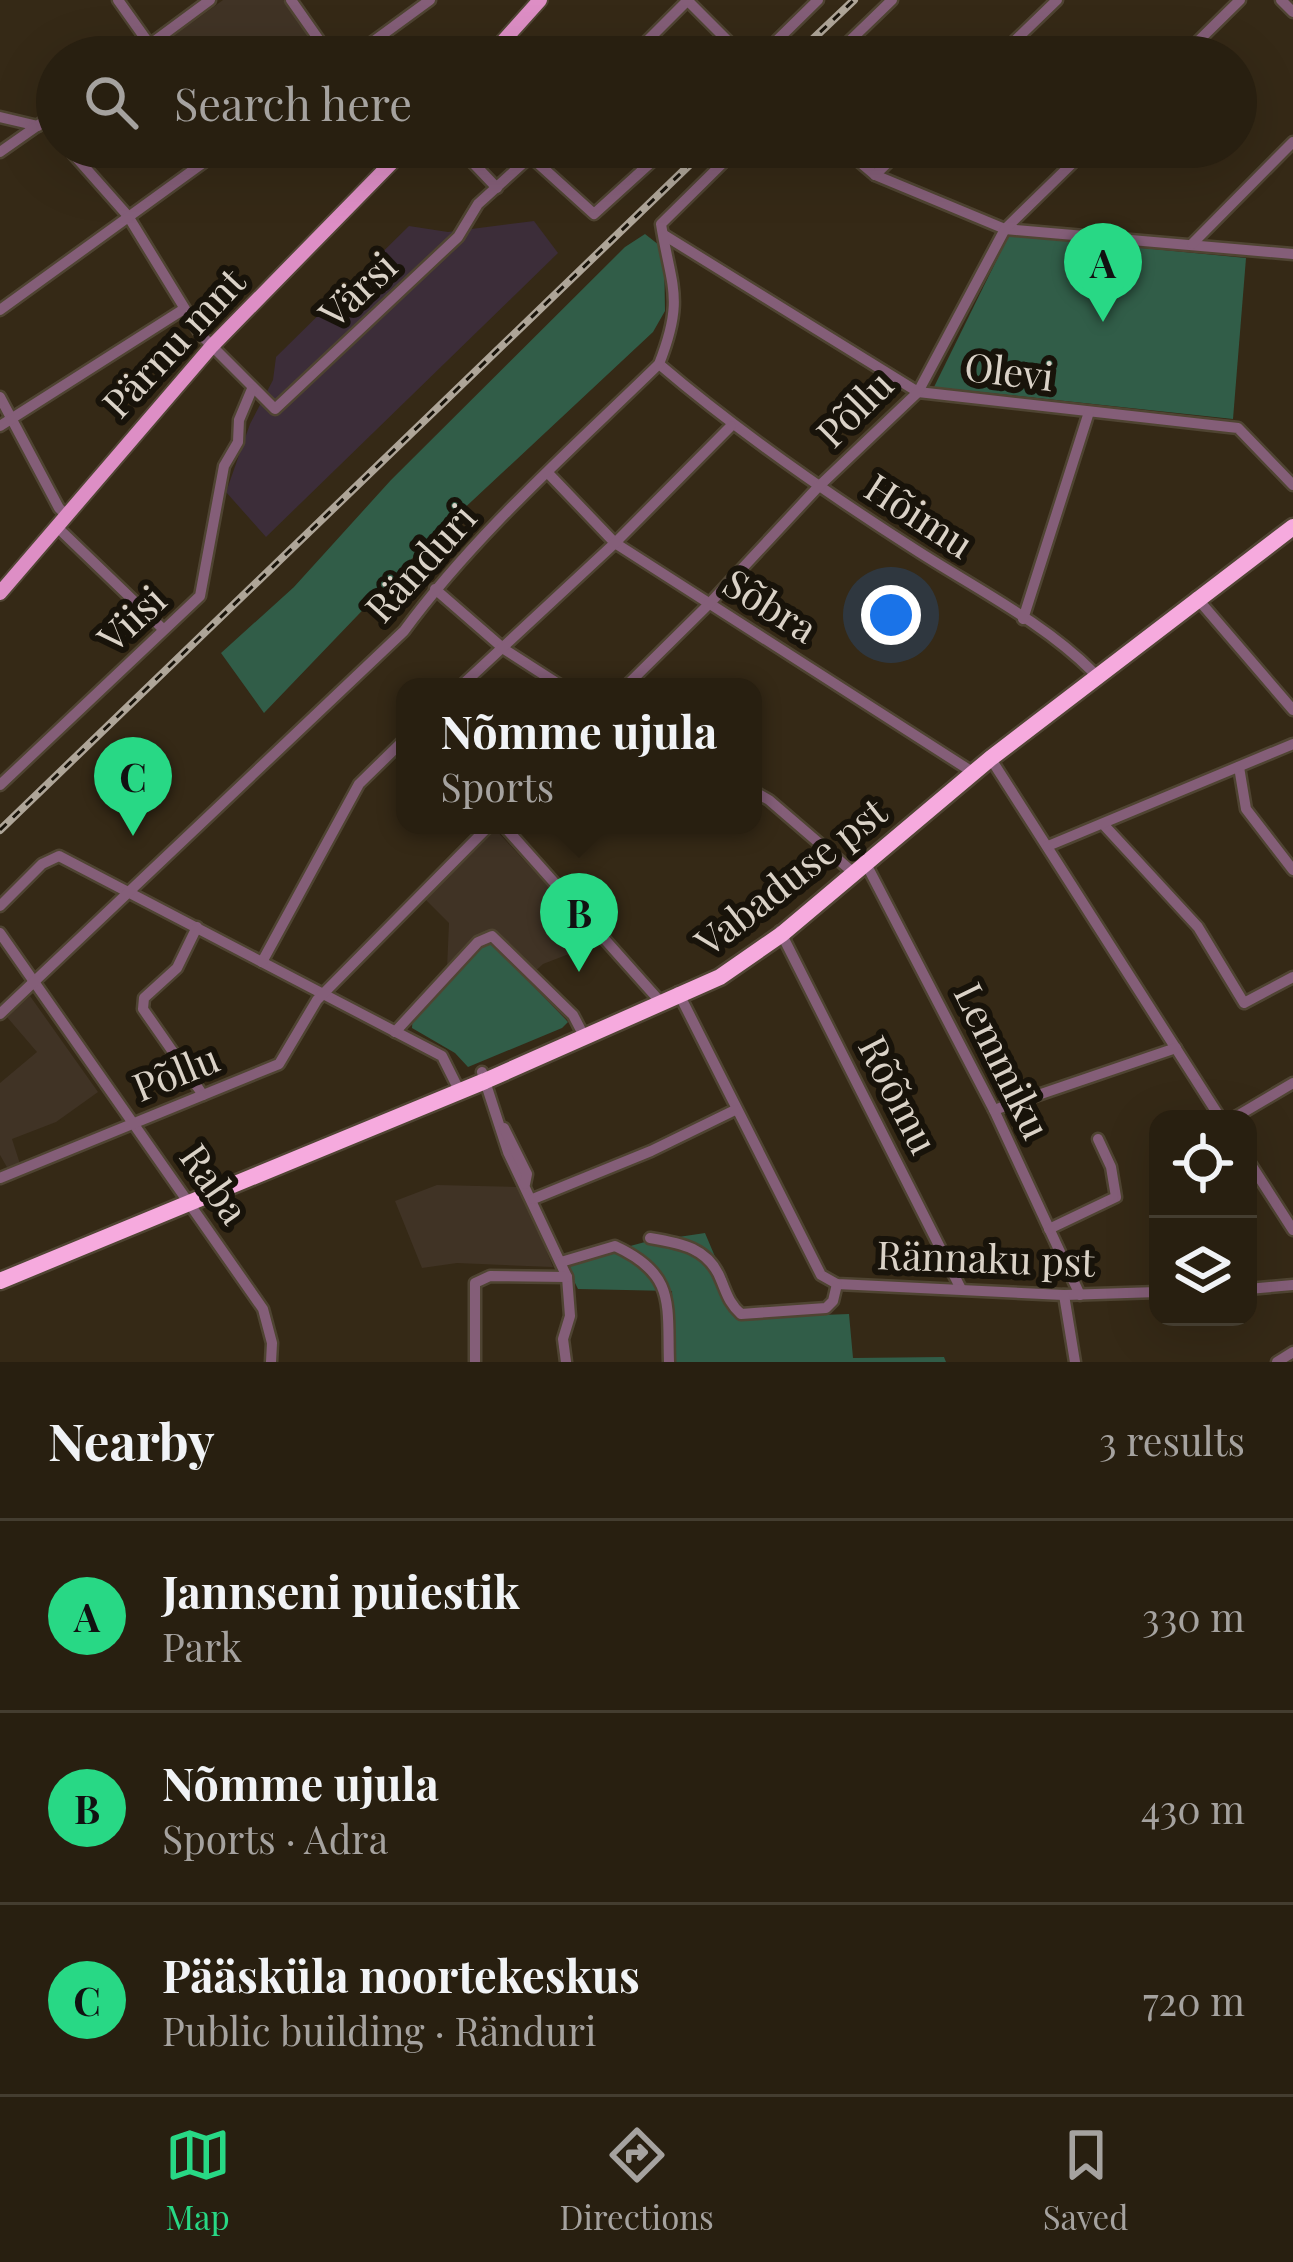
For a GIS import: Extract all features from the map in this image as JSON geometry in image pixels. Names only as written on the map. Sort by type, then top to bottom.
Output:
[{"type":"highway","name":"Vabaduse pst","points":[[0,1270],[483,1077],[678,993],[733,962],[780,932],[971,770],[1293,523]]},
{"type":"highway","name":"Vabaduse pst","points":[[989,756],[1196,597]]},
{"type":"highway","name":"Vabaduse pst","points":[[584,1034],[657,998],[678,993]]},
{"type":"highway","name":"Vabaduse pst","points":[[0,1282],[188,1198]]},
{"type":"main road","points":[[508,36],[540,0]]},
{"type":"main road","name":"Pärnu mnt","points":[[0,593],[212,346],[384,168]]},
{"type":"street","points":[[118,0],[143,36]]},
{"type":"street","points":[[161,36],[210,0]]},
{"type":"street","points":[[291,0],[317,36]]},
{"type":"street","points":[[381,36],[430,0]]},
{"type":"street","points":[[652,36],[687,0],[723,36]]},
{"type":"street","points":[[781,36],[818,0]]},
{"type":"street","points":[[855,36],[892,0]]},
{"type":"street","points":[[1020,36],[1057,0]]},
{"type":"street","points":[[1203,36],[1240,0]]},
{"type":"street","points":[[1282,0],[1293,12]]},
{"type":"street","points":[[0,117],[36,123]]},
{"type":"street","points":[[0,152],[36,127]]},
{"type":"street","points":[[1192,244],[1293,142]]},
{"type":"street","points":[[86,168],[128,216],[184,309],[252,389]]},
{"type":"street","points":[[0,310],[195,168]]},
{"type":"street","points":[[478,168],[497,188]]},
{"type":"street","name":"Värsi","points":[[252,389],[275,409],[458,237],[478,204],[519,168]]},
{"type":"street","points":[[543,168],[594,214],[645,168]]},
{"type":"street","points":[[664,236],[664,218],[717,168]]},
{"type":"street","points":[[867,168],[1005,229],[1293,254]]},
{"type":"street","points":[[875,175],[882,168]]},
{"type":"street","name":"Põllu","points":[[634,678],[918,392],[1005,229],[1067,168]]},
{"type":"street","name":"Ränduri","points":[[0,1014],[404,631],[489,529],[659,364],[671,333],[677,296],[664,236]]},
{"type":"street","name":"Olevi","points":[[664,236],[918,392],[1238,428],[1293,485]]},
{"type":"street","points":[[5,422],[184,309]]},
{"type":"street","name":"Hõimu","points":[[659,364],[731,425],[818,488],[1023,619],[1093,672]]},
{"type":"street","name":"Viisi","points":[[0,785],[196,601],[204,588],[203,570],[224,466],[238,442],[239,420],[252,389]]},
{"type":"street","points":[[0,397],[5,422],[58,508],[60,520],[163,629]]},
{"type":"street","points":[[1023,619],[1088,412]]},
{"type":"street","points":[[471,678],[616,543],[731,425]]},
{"type":"street","name":"Sõbra","points":[[548,473],[616,543],[971,770]]},
{"type":"street","points":[[435,589],[504,649],[549,678]]},
{"type":"street","points":[[1196,597],[1293,710]]},
{"type":"street","points":[[1048,846],[1293,744]]},
{"type":"street","points":[[262,962],[359,784],[396,749]]},
{"type":"street","points":[[989,756],[1215,1110]]},
{"type":"street","points":[[1239,766],[1248,812],[1293,870]]},
{"type":"street","name":"Lemmiku","points":[[762,796],[858,866],[994,1110],[1080,1295]]},
{"type":"street","points":[[1103,824],[1198,927],[1244,1004],[1293,977]]},
{"type":"street","name":"Põllu","points":[[0,1178],[279,1064],[322,994],[481,834]]},
{"type":"street","points":[[510,834],[657,998]]},
{"type":"street","points":[[0,906],[42,864],[59,856],[442,1056],[459,1087]]},
{"type":"street","points":[[197,927],[177,968],[144,998],[143,1009],[203,1095]]},
{"type":"street","name":"Rõõmu","points":[[780,932],[961,1289]]},
{"type":"street","name":"Raba","points":[[0,933],[263,1310],[272,1342],[271,1362]]},
{"type":"street","points":[[394,1033],[478,942],[492,936],[573,1015],[584,1034]]},
{"type":"street","points":[[678,993],[821,1275],[838,1284]]},
{"type":"street","points":[[994,1110],[1175,1048]]},
{"type":"street","points":[[483,1077],[567,1277],[566,1362]]},
{"type":"street","points":[[1247,1110],[1293,1083]]},
{"type":"street","points":[[533,1199],[651,1151],[735,1110]]},
{"type":"street","points":[[1049,1229],[1116,1197],[1111,1167],[1098,1139]]},
{"type":"street","points":[[1257,1174],[1293,1230]]},
{"type":"street","name":"Rännaku pst","points":[[650,1238],[683,1244],[708,1257],[729,1303],[741,1313],[826,1308],[838,1284],[1064,1295],[1149,1292]]},
{"type":"street","points":[[561,1262],[615,1246],[636,1256],[667,1291],[669,1362]]},
{"type":"street","points":[[476,1362],[475,1283],[490,1276],[567,1277]]},
{"type":"street","points":[[1257,1288],[1293,1285]]},
{"type":"street","points":[[1064,1295],[1075,1362]]},
{"type":"street","points":[[1277,1362],[1293,1352]]},
{"type":"shaded area","points":[[223,0],[283,0],[308,36],[174,36]]},
{"type":"shaded area","points":[[534,221],[558,253],[266,537],[226,492],[250,424],[273,380],[276,357],[409,226],[448,232]]},
{"type":"shaded area","points":[[488,834],[500,834],[596,938],[587,947],[543,964],[529,977],[567,1020],[474,1058],[409,1024],[455,977],[447,969],[449,923],[424,898]]},
{"type":"shaded area","points":[[30,996],[98,1092],[56,1122],[12,1139],[20,1164],[8,1169],[0,1155],[0,1083],[37,1052],[7,1017]]},
{"type":"shaded area","points":[[437,1185],[521,1187],[553,1267],[457,1263],[422,1268],[395,1201]]},
{"type":"green space","points":[[645,234],[664,249],[665,311],[653,332],[427,543],[264,713],[221,653],[294,587],[391,480],[625,247]]},
{"type":"green space","points":[[1009,235],[1246,258],[1233,419],[934,387]]},
{"type":"green space","points":[[487,939],[495,940],[568,1022],[468,1067],[455,1053],[412,1028],[413,1015]]},
{"type":"green space","points":[[705,1233],[741,1318],[849,1314],[853,1358],[944,1357],[946,1362],[674,1362],[672,1291],[578,1289],[569,1271],[571,1262],[645,1242]]},
{"type":"railway","points":[[816,36],[854,0]]},
{"type":"railway","points":[[0,830],[686,168]]},
{"type":"place","name":"Jannseni puiestik","points":[[1103,322]]},
{"type":"place","name":"Pääsküla noortekeskus","points":[[133,836]]},
{"type":"place","name":"Nõmme ujula","points":[[579,972]]}]
